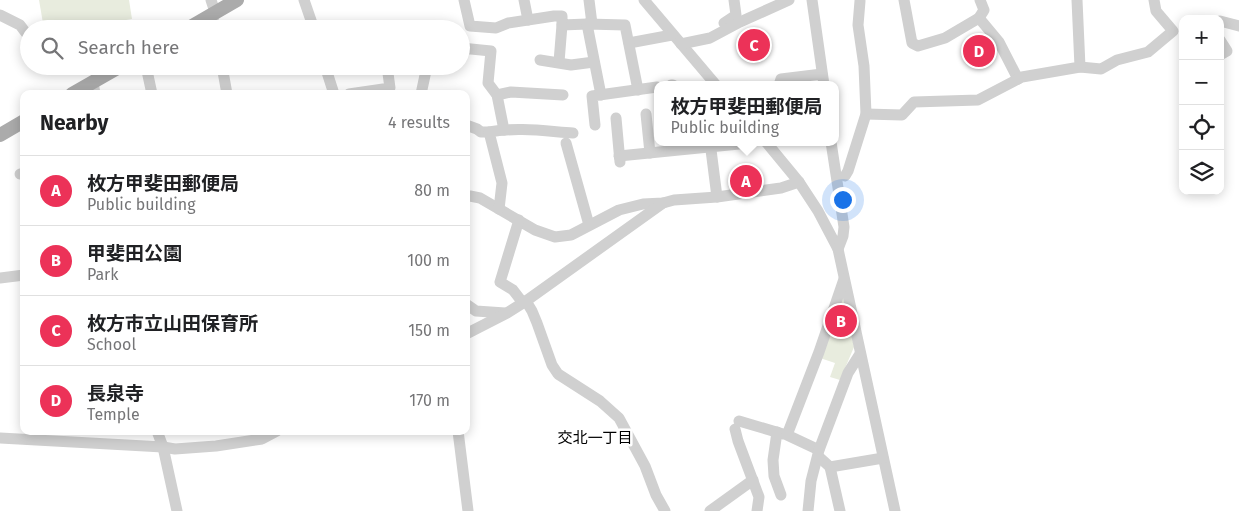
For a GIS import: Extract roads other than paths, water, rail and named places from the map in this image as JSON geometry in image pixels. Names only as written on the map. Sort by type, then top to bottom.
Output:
[{"type":"main road","points":[[199,20],[213,9],[237,0]]},
{"type":"main road","points":[[94,88],[110,75]]},
{"type":"main road","points":[[0,135],[20,124]]},
{"type":"street","points":[[304,0],[311,20]]},
{"type":"street","points":[[464,0],[469,20]]},
{"type":"street","points":[[524,0],[528,20]]},
{"type":"street","points":[[589,0],[589,24],[601,95]]},
{"type":"street","points":[[644,0],[713,81]]},
{"type":"street","points":[[710,38],[719,26],[736,15],[734,0]]},
{"type":"street","points":[[682,44],[710,38],[770,4],[789,0]]},
{"type":"street","points":[[780,81],[781,79],[823,79],[812,0]]},
{"type":"street","points":[[841,176],[848,171],[866,114],[864,66],[858,25],[859,0]]},
{"type":"street","points":[[904,0],[912,44],[918,46],[945,38],[980,18],[984,10],[980,0]]},
{"type":"street","points":[[1076,0],[1080,66]]},
{"type":"street","points":[[866,114],[902,115],[914,102],[978,100],[1022,76],[1080,66],[1101,69],[1117,60],[1148,52],[1179,31],[1156,11],[1154,0]]},
{"type":"street","points":[[0,15],[20,25]]},
{"type":"street","points":[[470,26],[496,28],[508,23],[562,16],[559,62]]},
{"type":"street","points":[[980,18],[999,42],[1018,79]]},
{"type":"street","points":[[1224,22],[1239,26]]},
{"type":"street","points":[[562,25],[624,24],[638,90]]},
{"type":"street","points":[[629,43],[672,34]]},
{"type":"street","points":[[470,49],[491,51],[488,83],[497,95],[504,130]]},
{"type":"street","points":[[540,60],[571,65],[594,62]]},
{"type":"street","points":[[148,75],[151,90]]},
{"type":"street","points":[[224,75],[227,90]]},
{"type":"street","points":[[329,75],[333,90]]},
{"type":"street","points":[[376,90],[390,88],[388,75]]},
{"type":"street","points":[[422,90],[425,75]]},
{"type":"street","points":[[595,125],[592,96],[654,87]]},
{"type":"street","points":[[497,95],[511,92],[531,96],[562,95]]},
{"type":"street","points":[[646,114],[650,153]]},
{"type":"street","points":[[616,118],[620,160],[683,146]]},
{"type":"street","points":[[470,126],[481,132],[518,129],[573,133]]},
{"type":"street","points":[[488,132],[502,183],[499,208]]},
{"type":"street","points":[[566,143],[589,225]]},
{"type":"street","points":[[710,146],[716,197]]},
{"type":"street","points":[[769,146],[800,182],[838,249],[894,511]]},
{"type":"street","points":[[832,146],[841,176],[844,227],[838,249]]},
{"type":"street","points":[[470,196],[480,198],[535,230],[556,237],[571,235],[619,210],[643,204],[781,188],[800,182]]},
{"type":"street","points":[[470,332],[524,302],[663,203]]},
{"type":"street","points":[[519,220],[500,282],[513,290],[532,311],[552,365],[558,374],[600,401],[619,418],[645,466],[648,478],[665,511]]},
{"type":"street","points":[[0,278],[20,276]]},
{"type":"street","points":[[781,495],[774,476],[773,460],[782,433],[819,352],[844,279]]},
{"type":"street","points":[[470,307],[476,311],[507,313]]},
{"type":"street","points":[[808,511],[811,480],[819,453],[848,373],[860,354]]},
{"type":"street","points":[[757,511],[759,498],[738,441],[737,425],[782,433],[819,453],[830,467],[840,511]]},
{"type":"street","points":[[159,435],[164,447],[177,511]]},
{"type":"street","points":[[0,438],[175,449],[216,446],[261,435]]},
{"type":"street","points":[[458,435],[468,511]]},
{"type":"street","points":[[830,467],[883,458]]},
{"type":"street","points":[[710,511],[753,480]]},
{"type":"place","name":"枚方市立山田保育所","points":[[754,45]]},
{"type":"place","name":"長泉寺","points":[[979,51]]},
{"type":"place","name":"枚方甲斐田郵便局","points":[[746,181]]},
{"type":"place","name":"甲斐田公園","points":[[841,321]]},
{"type":"district","name":"交北一丁目","points":[[595,438]]}]
